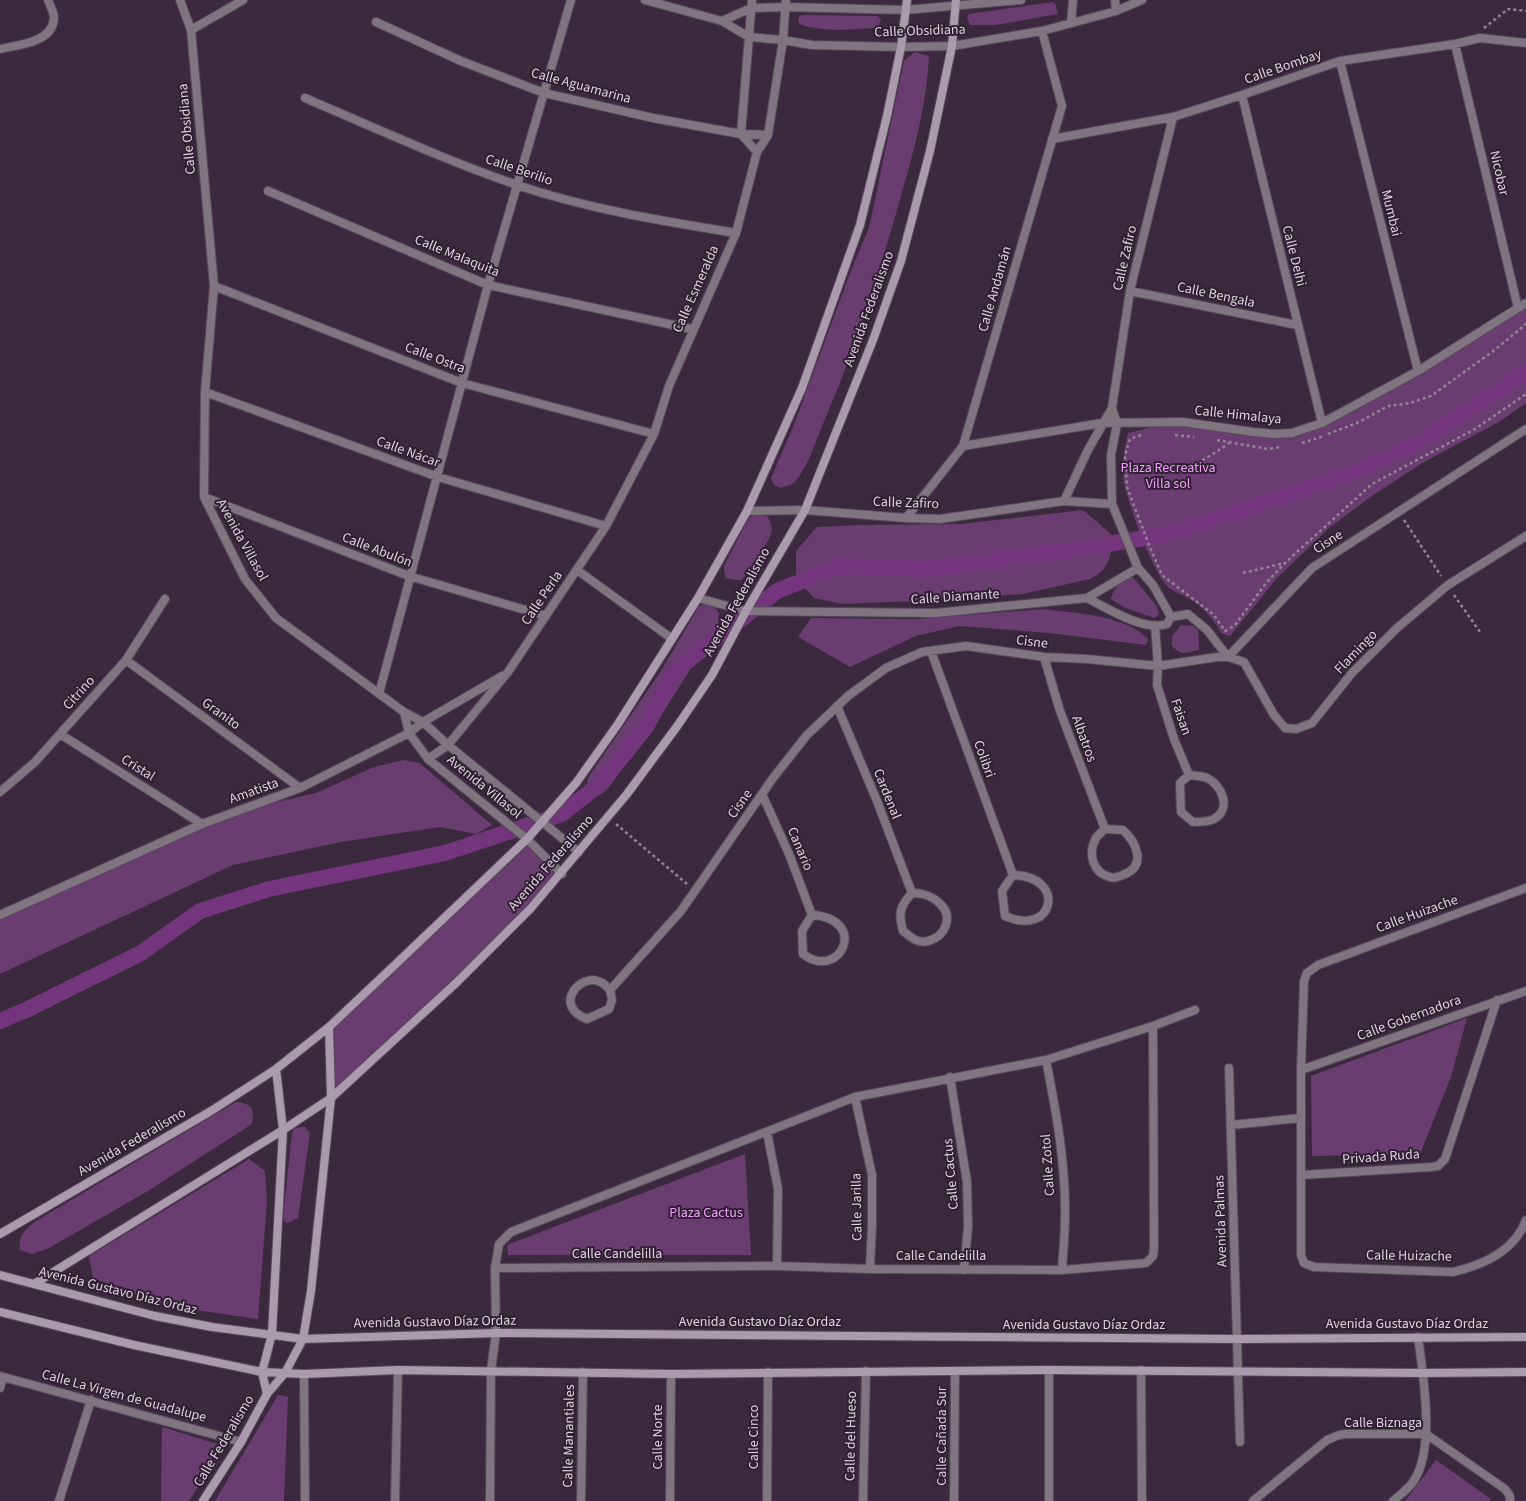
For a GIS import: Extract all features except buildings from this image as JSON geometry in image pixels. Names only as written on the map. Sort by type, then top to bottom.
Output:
[{"type":"street","points":[[0,49],[32,42],[48,32],[54,19],[48,0]]},
{"type":"street","name":"Calle Obsidiana","points":[[180,0],[191,30],[214,286]]},
{"type":"street","points":[[191,30],[243,0]]},
{"type":"street","points":[[379,694],[409,576],[438,477],[488,285],[571,0]]},
{"type":"street","name":"Calle Obsidiana","points":[[645,0],[722,21],[749,37],[783,40],[812,45],[901,47],[952,46],[1042,31],[1116,11],[1142,0]]},
{"type":"street","name":"Avenida Federalismo","points":[[0,1234],[211,1111],[276,1069],[329,1027],[527,839],[544,822],[576,783],[618,724],[671,638],[698,598],[746,511],[802,388],[860,225],[878,154],[901,47],[906,0]]},
{"type":"street","name":"Calle Obsidiana","points":[[722,21],[752,4],[786,3],[905,10],[955,3],[1021,0]]},
{"type":"street","points":[[1071,23],[1073,0]]},
{"type":"street","points":[[1115,0],[1116,11]]},
{"type":"street","name":"Calle Esmeralda","points":[[654,434],[669,386],[692,328],[736,233],[757,152],[768,135],[783,40],[786,3]]},
{"type":"street","name":"Avenida Federalismo","points":[[34,1284],[283,1130],[331,1098],[456,983],[531,908],[562,874],[632,788],[712,676],[746,611],[805,510],[873,340],[901,261],[930,151],[952,46],[955,3]]},
{"type":"street","points":[[752,4],[741,134],[757,152]]},
{"type":"street","name":"Calle Aguamarina","points":[[376,22],[461,61],[544,92],[653,118],[741,134],[768,135]]},
{"type":"street","name":"Calle Andamán","points":[[963,446],[1062,106],[1042,31]]},
{"type":"street","name":"Calle Bombay","points":[[1052,139],[1174,117],[1242,95],[1340,60],[1455,44],[1480,38],[1526,43]]},
{"type":"street","name":"Nicobar","points":[[1455,44],[1518,308]]},
{"type":"street","name":"Mumbai","points":[[1340,60],[1418,371]]},
{"type":"street","name":"Calle Delhi","points":[[1242,95],[1322,423]]},
{"type":"street","name":"Calle Berilio","points":[[305,98],[437,155],[518,185],[579,203],[636,217],[736,233]]},
{"type":"street","name":"Calle Zafiro","points":[[1064,502],[1102,423],[1112,408],[1130,291],[1174,117]]},
{"type":"street","name":"Calle Malaquita","points":[[268,191],[488,285],[692,328]]},
{"type":"street","name":"Calle Ostra","points":[[214,286],[462,383],[654,434]]},
{"type":"street","name":"Avenida Villasol","points":[[214,286],[205,392],[204,497],[245,579],[264,605],[276,618],[404,712],[423,722],[448,745],[579,852]]},
{"type":"street","name":"Calle Bengala","points":[[1130,291],[1297,325]]},
{"type":"street","name":"Calle Himalaya","points":[[963,446],[1102,423],[1182,422],[1275,434],[1292,432],[1322,423],[1418,371],[1526,303]]},
{"type":"street","name":"Calle Nácar","points":[[205,392],[438,477],[606,526]]},
{"type":"street","name":"Calle Zafiro","points":[[1112,408],[1118,424]]},
{"type":"street","points":[[1118,424],[1111,455],[1112,504],[1138,568],[1153,585],[1172,617]]},
{"type":"street","name":"Cisne","points":[[610,990],[681,911],[762,794],[806,735],[848,696],[886,668],[916,655],[931,651],[966,646],[1044,657],[1087,659],[1158,666],[1228,657],[1312,568],[1526,429]]},
{"type":"street","name":"Calle Perla","points":[[428,759],[448,745],[508,672],[606,526],[654,434]]},
{"type":"street","points":[[906,518],[963,446]]},
{"type":"street","name":"Calle Abulón","points":[[204,497],[409,576],[546,616]]},
{"type":"street","name":"Calle Zafiro","points":[[746,511],[805,510],[906,518],[940,519],[1064,502],[1112,504]]},
{"type":"street","name":"Flamingo","points":[[1228,657],[1244,662],[1274,715],[1286,728],[1296,730],[1312,723],[1352,673],[1397,628],[1448,585],[1526,536]]},
{"type":"street","name":"Calle Diamante","points":[[698,598],[746,611],[936,613],[1087,598],[1138,568]]},
{"type":"street","points":[[577,570],[671,638]]},
{"type":"street","points":[[1087,598],[1138,622],[1154,626],[1166,624],[1172,617],[1188,614],[1207,630],[1228,657]]},
{"type":"street","name":"Citrino","points":[[0,792],[34,762],[126,660],[165,600]]},
{"type":"street","name":"Faisan","points":[[1154,626],[1158,666],[1157,685],[1162,703],[1189,775]]},
{"type":"street","name":"Colibri","points":[[931,651],[1013,875]]},
{"type":"street","name":"Albatros","points":[[1044,657],[1060,711],[1105,829]]},
{"type":"street","name":"Granito","points":[[126,660],[300,788]]},
{"type":"street","name":"Amatista","points":[[0,915],[202,824],[300,788],[409,733],[423,722],[508,672]]},
{"type":"street","name":"Cardenal","points":[[837,706],[912,893]]},
{"type":"street","name":"Avenida Villasol","points":[[404,712],[409,733],[428,759],[527,839],[562,874]]},
{"type":"street","name":"Cristal","points":[[60,734],[202,824]]},
{"type":"street","points":[[1189,775],[1207,778],[1214,782],[1222,793],[1224,803],[1221,813],[1214,819],[1193,822],[1181,812],[1180,783],[1189,775]]},
{"type":"street","name":"Canario","points":[[762,794],[812,915]]},
{"type":"street","points":[[1105,829],[1123,830],[1131,838],[1138,851],[1137,863],[1131,871],[1111,878],[1095,867],[1091,857],[1095,840],[1105,829]]},
{"type":"street","points":[[1013,875],[1024,876],[1037,880],[1047,891],[1049,903],[1046,913],[1037,919],[1025,921],[1016,920],[1005,916],[1002,891],[1013,875]]},
{"type":"street","name":"Calle Huizache","points":[[1301,1070],[1304,981],[1307,973],[1318,965],[1526,888]]},
{"type":"street","points":[[912,893],[922,893],[943,906],[946,915],[946,928],[938,938],[926,942],[916,940],[903,931],[900,913],[902,904],[912,893]]},
{"type":"street","points":[[812,915],[824,916],[834,920],[843,927],[845,940],[842,950],[832,960],[811,959],[803,954],[802,931],[812,915]]},
{"type":"street","points":[[600,981],[610,990],[612,1000],[609,1009],[602,1013],[587,1018],[578,1015],[572,1009],[570,996],[573,990],[582,984],[600,981]]},
{"type":"street","name":"Calle Gobernadora","points":[[1301,1070],[1526,991]]},
{"type":"street","name":"Privada Ruda","points":[[1302,1175],[1438,1166],[1445,1159],[1497,1000]]},
{"type":"street","points":[[490,1501],[491,1370],[496,1333],[495,1268],[498,1244],[511,1232],[855,1097],[950,1077],[1046,1060],[1153,1026],[1195,1010]]},
{"type":"street","name":"Calle Candelilla","points":[[495,1268],[777,1266],[870,1269],[1062,1270],[1142,1265],[1153,1256],[1153,1026]]},
{"type":"street","points":[[285,1373],[303,1339],[311,1291],[331,1098],[329,1027]]},
{"type":"street","name":"Calle Zotol","points":[[1046,1060],[1058,1120],[1062,1160],[1065,1216],[1062,1270]]},
{"type":"street","name":"Avenida Palmas","points":[[1229,1068],[1240,1442]]},
{"type":"street","points":[[262,1372],[272,1334],[283,1130],[276,1069]]},
{"type":"street","points":[[1301,1070],[1302,1175]]},
{"type":"street","name":"Calle Cactus","points":[[950,1077],[967,1182],[968,1227],[964,1270]]},
{"type":"street","name":"Calle Jarilla","points":[[855,1097],[872,1175],[870,1269]]},
{"type":"street","points":[[1231,1125],[1301,1118]]},
{"type":"street","points":[[767,1132],[778,1189],[777,1266]]},
{"type":"street","name":"Calle Huizache","points":[[1302,1175],[1301,1255],[1304,1263],[1314,1267],[1453,1272],[1484,1262],[1508,1248],[1521,1232],[1526,1220]]},
{"type":"street","name":"Avenida Gustavo Díaz Ordaz","points":[[0,1275],[155,1316],[212,1327],[303,1339],[496,1333],[1238,1339],[1526,1337]]},
{"type":"street","points":[[0,1312],[134,1345],[262,1372],[304,1374],[398,1370],[491,1370],[671,1374],[1050,1370],[1423,1373],[1526,1372]]},
{"type":"street","points":[[1393,1501],[1406,1489],[1419,1470],[1426,1434],[1423,1373],[1418,1337]]},
{"type":"street","points":[[395,1501],[398,1370]]},
{"type":"street","points":[[1049,1501],[1050,1370]]},
{"type":"street","points":[[1141,1370],[1142,1501]]},
{"type":"street","name":"Calle del Hueso","points":[[863,1501],[866,1371]]},
{"type":"street","name":"Calle Federalismo","points":[[262,1372],[267,1394]]},
{"type":"street","name":"Calle Manantiales","points":[[581,1501],[583,1372]]},
{"type":"street","name":"Calle Cinco","points":[[767,1501],[768,1372]]},
{"type":"street","name":"Calle Cañada Sur","points":[[954,1501],[955,1372]]},
{"type":"street","name":"Calle Federalismo","points":[[202,1501],[241,1442],[267,1394],[285,1373]]},
{"type":"street","points":[[304,1374],[305,1501]]},
{"type":"street","name":"Calle Norte","points":[[670,1501],[671,1374]]},
{"type":"street","points":[[0,1388],[2,1376]]},
{"type":"street","name":"Calle La Virgen de Guadalupe","points":[[2,1376],[241,1442]]},
{"type":"street","points":[[59,1501],[91,1400]]},
{"type":"street","name":"Calle Biznaga","points":[[1253,1501],[1332,1437],[1346,1434],[1426,1434],[1505,1489],[1510,1496],[1510,1501]]},
{"type":"path","points":[[1480,38],[1484,26],[1508,9],[1526,11]]},
{"type":"path","points":[[1296,444],[1310,442],[1356,423],[1388,406],[1410,403],[1432,396],[1496,349],[1526,324]]},
{"type":"path","points":[[1143,434],[1130,440],[1125,455],[1127,488],[1149,545],[1162,574],[1214,615],[1225,631],[1235,625],[1263,587],[1286,562],[1372,484],[1475,429],[1526,394]]},
{"type":"path","points":[[1169,435],[1198,438]]},
{"type":"path","points":[[1211,439],[1268,449],[1282,446]]},
{"type":"path","points":[[1126,469],[1156,472],[1184,468],[1204,460],[1229,442]]},
{"type":"path","points":[[1399,512],[1445,582]]},
{"type":"path","points":[[1243,573],[1286,562]]},
{"type":"path","points":[[1453,594],[1480,632]]},
{"type":"path","points":[[608,817],[695,891]]},
{"type":"green space","points":[[1053,2],[1056,5],[1058,14],[996,25],[970,25],[967,18],[969,14]]},
{"type":"green space","points":[[802,15],[877,16],[881,19],[878,28],[848,30],[818,29],[799,24],[798,18]]},
{"type":"green space","points":[[915,52],[929,56],[926,92],[915,144],[885,252],[857,337],[812,452],[804,469],[795,482],[781,488],[774,485],[771,478],[795,422],[852,268],[869,228],[904,61]]},
{"type":"green space","name":"Plaza Recreativa Villa sol","points":[[1526,308],[1526,403],[1499,422],[1422,463],[1369,498],[1329,528],[1277,578],[1230,636],[1221,633],[1216,624],[1197,604],[1169,588],[1155,568],[1148,552],[1134,517],[1125,487],[1123,465],[1128,433],[1166,424],[1261,436],[1282,436],[1312,431],[1406,383]]},
{"type":"green space","points":[[1083,510],[1112,535],[1110,555],[1106,566],[1102,571],[1090,579],[1023,594],[919,601],[842,604],[814,598],[796,578],[796,551],[817,527],[961,524]]},
{"type":"green space","points":[[762,514],[767,516],[771,525],[772,531],[768,541],[742,580],[726,578],[724,566],[749,517]]},
{"type":"green space","points":[[1132,576],[1156,605],[1159,614],[1155,618],[1125,608],[1111,599],[1113,592],[1118,585],[1128,577]]},
{"type":"green space","points":[[706,604],[714,607],[719,613],[718,625],[659,719],[606,791],[597,796],[585,791],[589,776],[661,671],[699,606]]},
{"type":"green space","points":[[1043,609],[1099,616],[1113,620],[1127,625],[1148,639],[1146,645],[1049,633],[959,626],[916,636],[850,667],[798,637],[811,618],[916,619]]},
{"type":"green space","points":[[1181,625],[1194,626],[1198,630],[1199,650],[1184,653],[1178,651],[1172,646],[1172,636]]},
{"type":"green space","points":[[403,760],[419,763],[492,825],[476,834],[440,827],[341,842],[233,865],[0,974],[0,919],[208,824],[259,806],[316,793],[374,767]]},
{"type":"green space","points":[[528,839],[562,874],[530,909],[331,1097],[329,1034],[335,1021]]},
{"type":"green space","points":[[1467,1018],[1451,1077],[1420,1154],[1312,1156],[1311,1076]]},
{"type":"green space","points":[[236,1102],[246,1104],[251,1108],[253,1114],[252,1124],[148,1191],[49,1248],[32,1254],[20,1250],[21,1237],[24,1232],[34,1223]]},
{"type":"green space","points":[[305,1127],[310,1133],[298,1218],[288,1223],[285,1222],[283,1217],[292,1133],[294,1128]]},
{"type":"green space","name":"Plaza Cactus","points":[[745,1154],[751,1255],[508,1255],[507,1245]]},
{"type":"green space","points":[[249,1159],[265,1171],[267,1201],[258,1319],[154,1304],[132,1293],[93,1278],[89,1256]]},
{"type":"green space","points":[[278,1395],[288,1397],[284,1501],[215,1501]]},
{"type":"green space","points":[[162,1427],[224,1446],[189,1501],[161,1501]]},
{"type":"green space","points":[[1436,1460],[1491,1499],[1489,1501],[1405,1501]]},
{"type":"waterway","points":[[0,1021],[26,1010],[141,953],[200,911],[269,889],[445,853],[562,814],[601,783],[646,727],[676,670],[777,591],[840,566],[927,569],[1065,551],[1157,536],[1207,522],[1352,473],[1414,445],[1526,373]]}]
